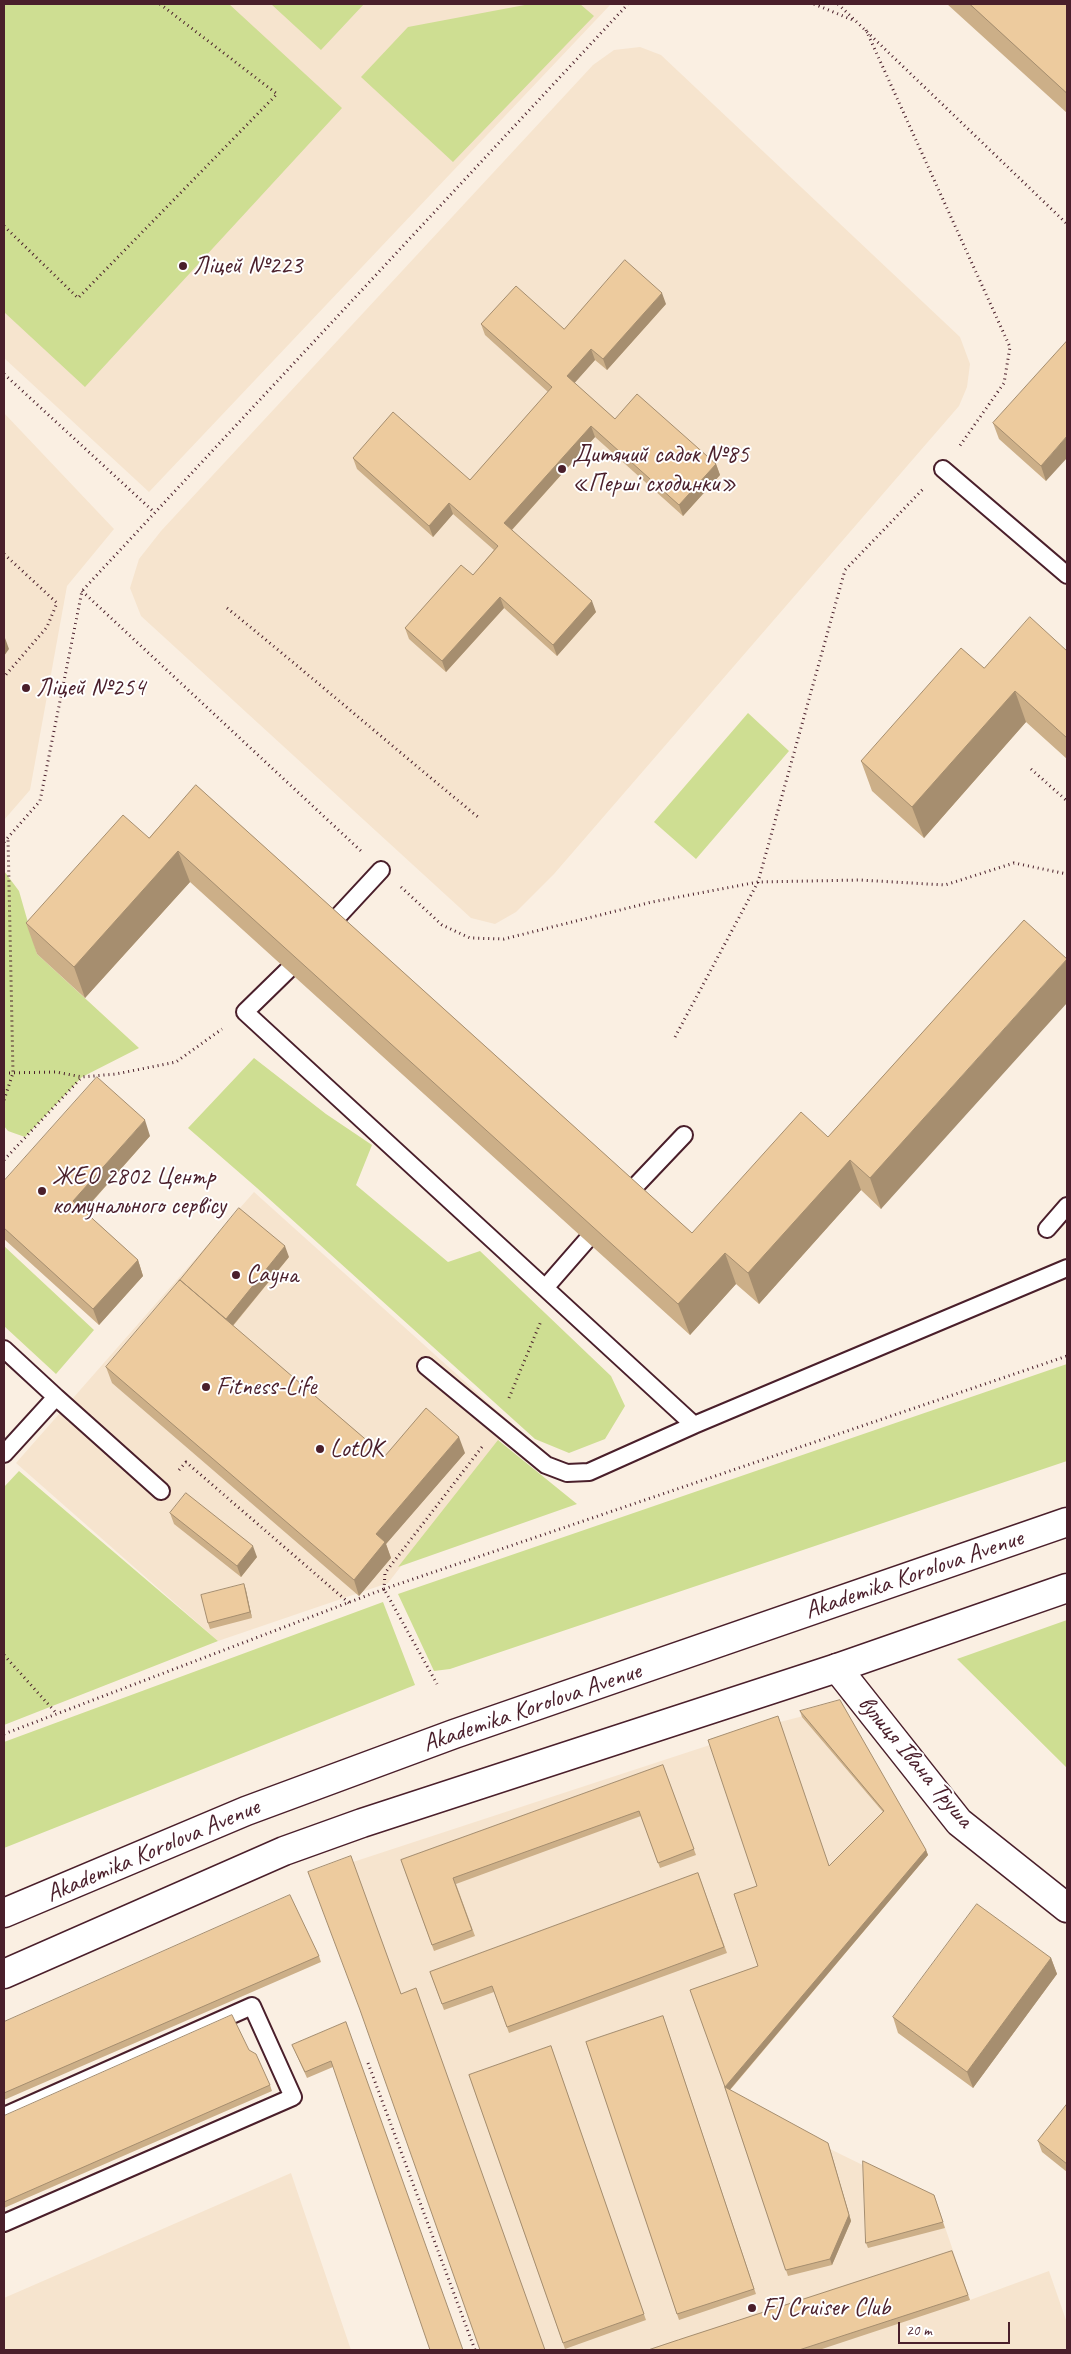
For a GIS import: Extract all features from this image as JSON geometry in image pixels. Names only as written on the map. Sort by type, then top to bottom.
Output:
[{"type":"main road","name":"Akademika Korolova Avenue","points":[[4,1913],[246,1811],[454,1734],[1067,1522]]},
{"type":"main road","name":"Akademika Korolova Avenue","points":[[4,1974],[284,1851],[471,1786],[837,1668],[1067,1588]]},
{"type":"main road","name":"вулиця Івана Труша","points":[[837,1668],[959,1822],[1067,1908]]},
{"type":"lane","points":[[943,469],[1067,575]]},
{"type":"lane","points":[[330,925],[382,870]]},
{"type":"lane","points":[[288,970],[245,1012],[694,1425]]},
{"type":"lane","points":[[627,1195],[684,1135]]},
{"type":"lane","points":[[1047,1229],[1067,1206]]},
{"type":"lane","points":[[549,1291],[586,1241]]},
{"type":"lane","points":[[426,1366],[546,1465],[567,1473],[589,1472],[694,1425],[1067,1268]]},
{"type":"lane","points":[[4,1349],[161,1491]]},
{"type":"lane","points":[[4,1454],[56,1397]]},
{"type":"lane","points":[[4,2116],[252,2006],[293,2097],[4,2223]]},
{"type":"path","points":[[4,226],[78,298],[277,94],[160,4]]},
{"type":"path","points":[[4,842],[40,801],[82,591],[628,4]]},
{"type":"path","points":[[814,4],[858,22]]},
{"type":"path","points":[[838,4],[1067,224]]},
{"type":"path","points":[[675,1037],[758,882],[845,570],[943,469],[1004,383],[1010,347],[866,30]]},
{"type":"path","points":[[4,374],[154,512]]},
{"type":"path","points":[[4,554],[57,603],[47,628],[4,677]]},
{"type":"path","points":[[82,591],[442,925],[470,938],[504,939],[652,902],[758,882],[860,880],[945,885],[1014,863],[1067,874]]},
{"type":"path","points":[[226,608],[328,690],[478,817]]},
{"type":"path","points":[[1031,769],[1067,801]]},
{"type":"path","points":[[4,1100],[13,1073],[8,837]]},
{"type":"path","points":[[4,1073],[56,1072],[82,1077],[116,1074],[176,1062],[245,1012]]},
{"type":"path","points":[[4,1160],[82,1077]]},
{"type":"path","points":[[437,1684],[384,1589],[385,1573],[498,1426],[549,1291]]},
{"type":"path","points":[[4,1734],[384,1589],[1067,1356]]},
{"type":"path","points":[[161,1491],[186,1462],[349,1602]]},
{"type":"path","points":[[4,1655],[57,1714]]},
{"type":"path","points":[[368,2063],[475,2350]]},
{"type":"shaded area","name":"Ліцей №223","points":[[4,4],[611,4],[149,492],[4,358]]},
{"type":"shaded area","name":"Дитячий садок №85 «Перші сходинки»","points":[[640,47],[661,55],[960,337],[970,364],[967,387],[959,406],[554,874],[516,912],[495,924],[471,918],[141,616],[130,588],[139,559],[161,531],[593,65],[614,50]]},
{"type":"shaded area","name":"Ліцей №254","points":[[4,413],[114,529],[67,586],[30,790],[4,820]]},
{"type":"shaded area","points":[[254,1192],[512,1424],[388,1583],[218,1641],[16,1463]]},
{"type":"shaded area","points":[[842,1706],[928,1855],[728,2093],[830,2149],[936,2201],[970,2300],[1049,2271],[1067,2323],[1067,2350],[480,2350],[353,1862],[780,1722]]},
{"type":"shaded area","points":[[291,2173],[351,2350],[4,2350],[4,2298]]},
{"type":"green space","points":[[4,4],[229,4],[342,108],[85,387],[4,312]]},
{"type":"green space","points":[[271,4],[364,4],[321,50]]},
{"type":"green space","points":[[530,4],[580,4],[594,16],[453,162],[361,77],[408,27]]},
{"type":"green space","points":[[748,713],[789,751],[696,859],[654,822]]},
{"type":"green space","points":[[4,871],[19,891],[37,954],[139,1048],[82,1077],[25,1137],[8,1131],[4,1126]]},
{"type":"green space","points":[[254,1058],[326,1114],[372,1145],[356,1185],[448,1262],[480,1251],[611,1376],[625,1406],[605,1439],[569,1453],[535,1439],[188,1128]]},
{"type":"green space","points":[[4,1246],[94,1330],[56,1374],[4,1326]]},
{"type":"green space","points":[[1067,1364],[1067,1461],[450,1669],[434,1671],[398,1594]]},
{"type":"green space","points":[[498,1440],[577,1504],[398,1567]]},
{"type":"green space","points":[[19,1471],[218,1641],[4,1725],[4,1487]]},
{"type":"green space","points":[[383,1602],[415,1685],[4,1848],[4,1742]]},
{"type":"green space","points":[[1067,1620],[1067,1768],[957,1659]]},
{"type":"building","points":[[970,4],[1067,4],[1067,93]]},
{"type":"building","points":[[625,260],[662,293],[603,359],[591,349],[567,376],[615,419],[637,394],[716,464],[679,505],[591,426],[504,523],[592,601],[553,645],[500,597],[442,661],[405,628],[461,565],[473,575],[498,546],[449,503],[429,526],[353,458],[393,412],[470,480],[552,387],[481,324],[516,286],[564,329]]},
{"type":"building","points":[[1067,341],[1067,436],[1041,466],[993,423]]},
{"type":"building","points":[[1030,617],[1067,651],[1067,738],[1015,691],[912,807],[861,761],[961,648],[984,668]]},
{"type":"building","points":[[196,785],[692,1233],[801,1112],[828,1137],[1024,920],[1067,959],[870,1178],[850,1160],[748,1273],[725,1253],[678,1304],[178,851],[74,967],[26,923],[123,815],[149,838]]},
{"type":"building","points":[[97,1077],[145,1120],[73,1201],[138,1260],[93,1309],[4,1228],[4,1181]]},
{"type":"building","name":"Сауна","points":[[239,1208],[285,1246],[226,1319],[179,1281]]},
{"type":"building","points":[[180,1280],[385,1456],[426,1408],[459,1437],[376,1534],[385,1542],[354,1580],[106,1367]]},
{"type":"building","points":[[186,1493],[253,1546],[237,1566],[170,1513]]},
{"type":"building","points":[[244,1584],[250,1612],[208,1623],[201,1595]]},
{"type":"building","points":[[840,1700],[926,1850],[725,2087],[690,1990],[758,1966],[734,1894],[757,1886],[708,1740],[778,1716],[829,1866],[884,1811],[800,1711]]},
{"type":"building","points":[[663,1765],[694,1849],[658,1863],[639,1811],[453,1878],[472,1930],[432,1945],[401,1860]]},
{"type":"building","points":[[351,1856],[401,1994],[416,1988],[545,2350],[480,2350],[360,2010],[308,1872]]},
{"type":"building","points":[[698,1873],[724,1947],[507,2027],[492,1986],[442,2004],[430,1972]]},
{"type":"building","points":[[290,1895],[319,1956],[4,2093],[4,2022]]},
{"type":"building","points":[[977,1904],[1051,1958],[967,2072],[893,2017]]},
{"type":"building","points":[[232,2015],[249,2050],[256,2054],[270,2085],[4,2202],[4,2116]]},
{"type":"building","points":[[663,2016],[754,2289],[677,2314],[586,2042]]},
{"type":"building","points":[[346,2022],[463,2350],[430,2350],[331,2061],[305,2072],[292,2045]]},
{"type":"building","points":[[551,2046],[644,2314],[563,2343],[469,2075]]},
{"type":"building","points":[[725,2087],[828,2143],[849,2215],[830,2259],[786,2270]]},
{"type":"building","points":[[1067,2104],[1067,2164],[1038,2141]]},
{"type":"building","points":[[863,2161],[934,2195],[943,2222],[866,2243]]},
{"type":"building","points":[[952,2251],[968,2295],[799,2350],[648,2350],[678,2340]]},
{"type":"place","name":"Ліцей №223","points":[[183,266]]},
{"type":"place","name":"Дитячий садок №85 «Перші сходинки»","points":[[562,469]]},
{"type":"place","name":"Ліцей №254","points":[[26,688]]},
{"type":"place","name":"ЖЕО 2802 Центр комунального сервісу","points":[[42,1191]]},
{"type":"place","name":"Сауна","points":[[236,1275]]},
{"type":"place","name":"Fitness-Life","points":[[206,1387]]},
{"type":"place","name":"LotOK","points":[[320,1449]]},
{"type":"place","name":"FJ Cruiser Club","points":[[752,2308]]}]
